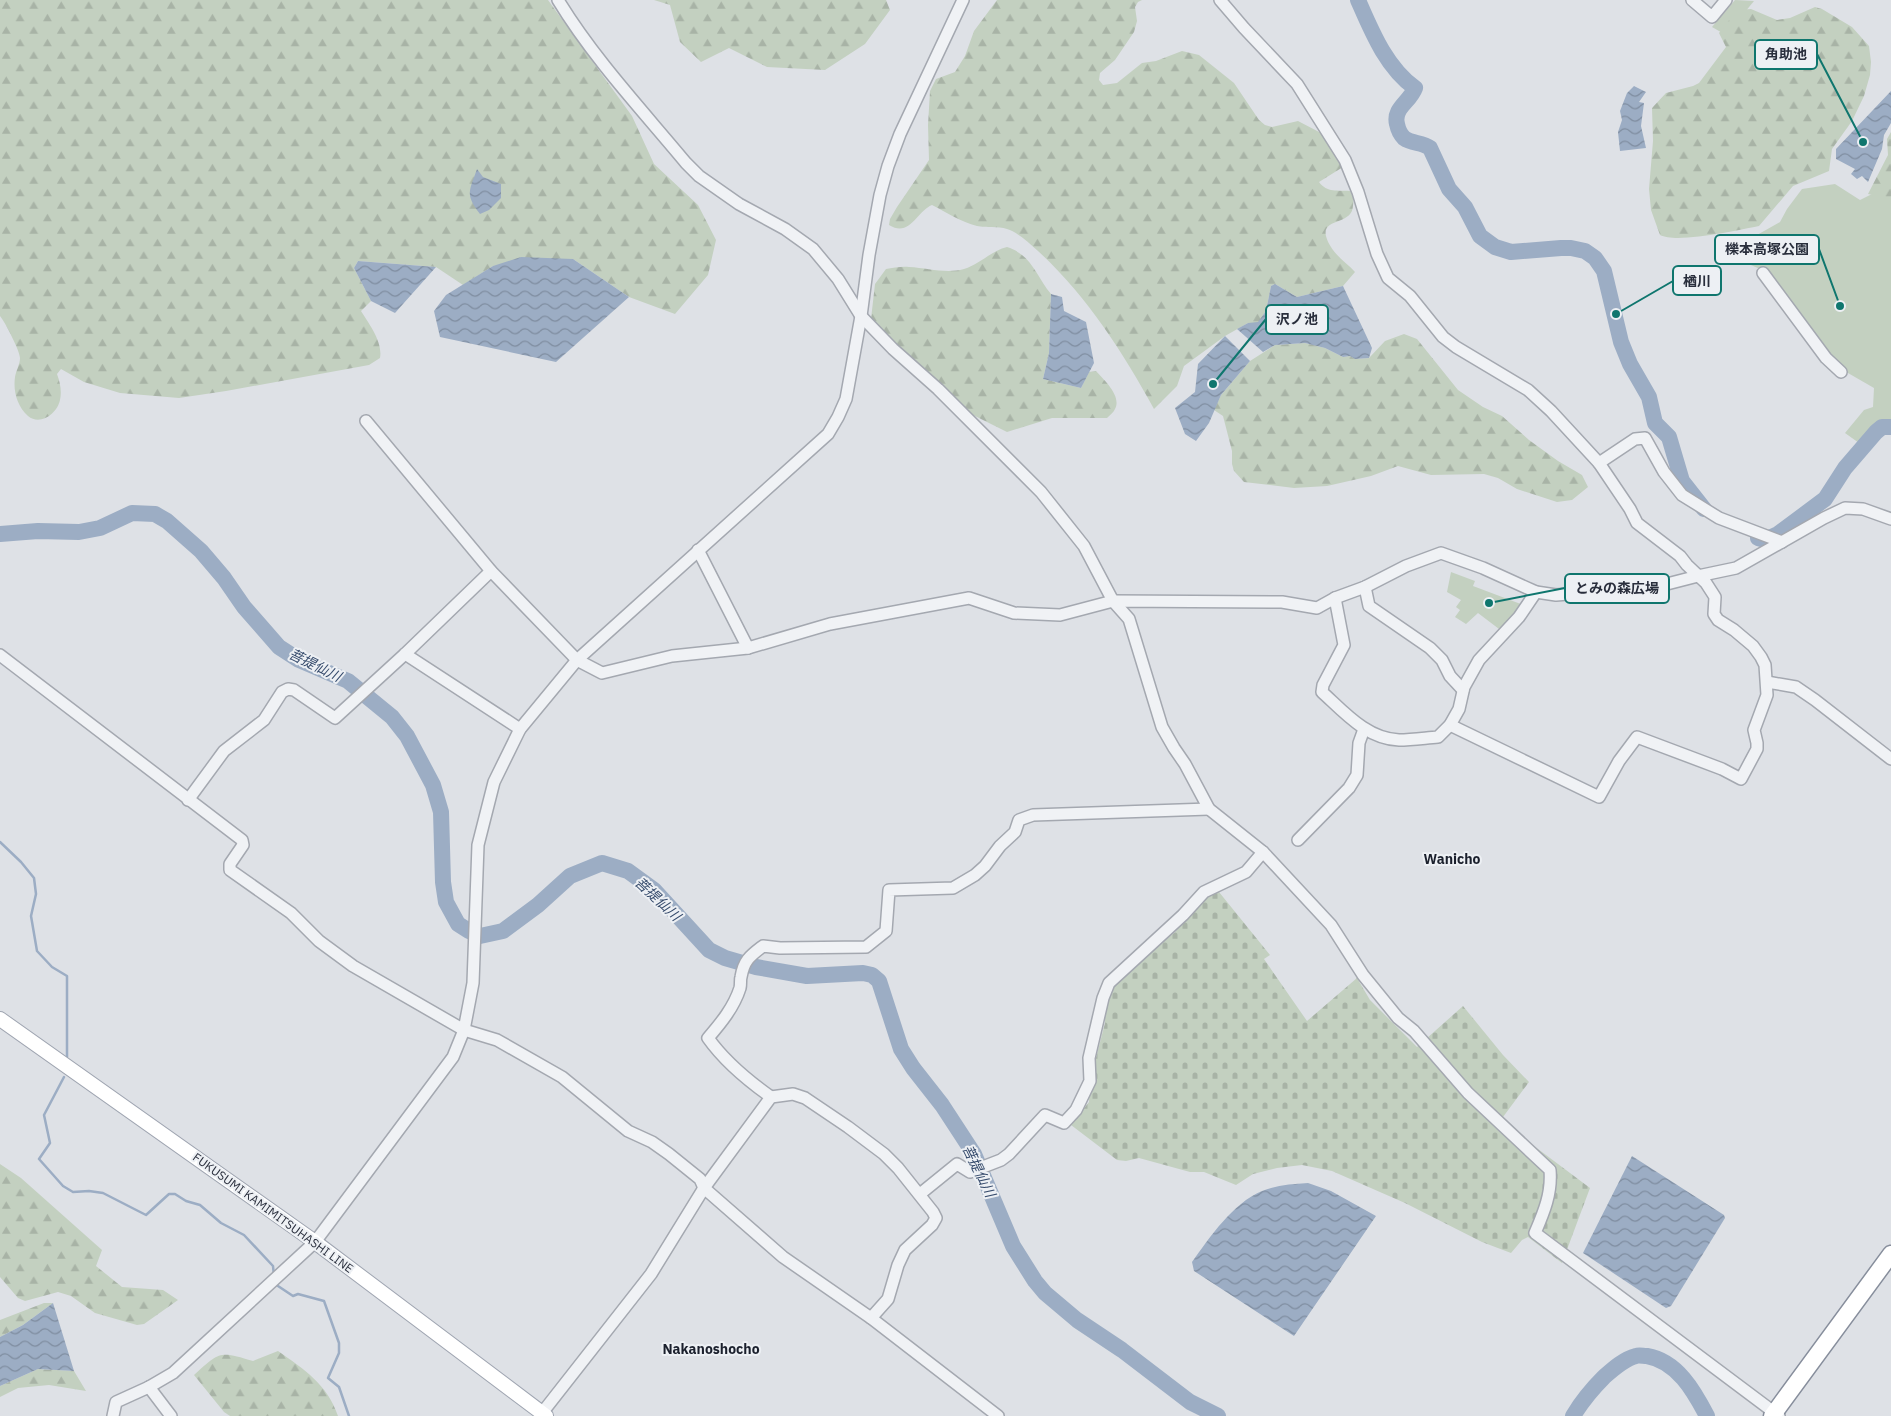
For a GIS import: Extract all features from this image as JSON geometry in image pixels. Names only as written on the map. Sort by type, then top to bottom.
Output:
[{"type":"highway","points":[[1775,1415],[1891,1254]]},
{"type":"main road","name":"FUKUSUMI KAMIMITSUHASHI LINE","points":[[0,1020],[315,1242],[542,1415]]},
{"type":"street","points":[[558,0],[596,56],[686,163],[699,176],[739,204],[785,229],[813,249],[838,279],[861,316],[893,349],[938,389],[1041,492],[1084,546],[1114,601],[1129,619],[1162,727],[1185,764],[1209,809],[1263,852],[1331,925],[1363,975],[1398,1018],[1414,1031],[1468,1094],[1550,1170],[1551,1184],[1547,1204],[1535,1233],[1775,1415]]},
{"type":"street","points":[[112,1416],[116,1402],[149,1387],[173,1373],[269,1282],[315,1242],[453,1057],[464,1030],[473,984],[478,845],[494,782],[520,729],[577,660],[828,434],[846,399],[861,316],[869,255],[880,195],[888,166],[900,134],[963,0]]},
{"type":"street","points":[[1220,0],[1297,84],[1345,160],[1358,192],[1377,254],[1388,278],[1410,296],[1443,337],[1456,347],[1528,390],[1551,411],[1599,463],[1625,501],[1637,523],[1680,556],[1706,583],[1715,597],[1714,614],[1718,620],[1734,630],[1753,646],[1761,657],[1767,682],[1766,700],[1754,730],[1757,742],[1756,749],[1741,779],[1722,768],[1638,737],[1619,761],[1599,797],[1450,725]]},
{"type":"street","points":[[1692,0],[1712,17],[1726,0]]},
{"type":"street","points":[[1762,273],[1821,352],[1841,372]]},
{"type":"street","points":[[366,421],[491,571],[577,660],[602,673],[672,656],[748,648],[830,624],[969,598],[1014,613],[1060,614],[1114,601],[1282,602],[1316,608],[1335,598],[1365,587],[1406,566],[1441,554],[1457,558],[1536,592],[1556,595],[1594,592],[1623,585],[1663,586],[1736,568],[1845,508],[1863,509],[1891,518]]},
{"type":"street","points":[[1599,463],[1635,440],[1645,438],[1664,472],[1682,495],[1719,518],[1782,542]]},
{"type":"street","points":[[698,550],[748,648]]},
{"type":"street","points":[[188,800],[224,751],[264,720],[282,692],[288,689],[294,690],[335,718],[491,571]]},
{"type":"street","points":[[1365,587],[1369,606],[1430,648],[1442,660],[1450,676],[1463,690]]},
{"type":"street","points":[[1335,598],[1344,645],[1323,685],[1322,692],[1364,729],[1380,736],[1407,740],[1438,737],[1450,725],[1459,709],[1463,690],[1479,660],[1519,617],[1536,592]]},
{"type":"street","points":[[405,654],[520,729]]},
{"type":"street","points":[[0,655],[244,842],[230,864],[230,870],[291,913],[319,941],[353,966],[464,1030],[497,1040],[562,1077],[628,1131],[652,1142],[700,1179],[704,1188],[783,1257],[872,1318],[998,1416]]},
{"type":"street","points":[[1767,682],[1796,688],[1891,759]]},
{"type":"street","points":[[1298,840],[1348,788],[1357,775],[1359,744],[1364,729]]},
{"type":"street","points":[[872,1318],[888,1299],[898,1265],[905,1250],[932,1225],[936,1218],[934,1212],[884,1154],[805,1098],[793,1094],[771,1097],[744,1078],[708,1038],[722,1022],[731,1007],[741,986],[740,978],[747,959],[763,946],[780,948],[866,947],[886,931],[889,890],[953,888],[975,875],[985,866],[1000,846],[1015,832],[1019,820],[1033,815],[1209,809]]},
{"type":"street","points":[[920,1194],[957,1164],[970,1172],[1001,1160],[1009,1154],[1045,1115],[1064,1123],[1076,1110],[1090,1081],[1089,1058],[1103,998],[1110,983],[1184,915],[1204,892],[1246,872],[1263,852]]},
{"type":"street","points":[[542,1415],[651,1274],[704,1188],[771,1097]]},
{"type":"street","points":[[149,1387],[171,1416]]},
{"type":"green space","points":[[0,0],[548,0],[632,116],[654,164],[698,205],[716,240],[708,275],[675,314],[629,297],[573,259],[493,266],[463,285],[436,267],[358,261],[354,268],[371,301],[361,311],[375,333],[380,352],[380,358],[369,365],[179,398],[120,393],[84,382],[61,369],[57,374],[61,390],[58,405],[52,414],[47,417],[38,420],[33,419],[21,408],[15,393],[16,375],[20,360],[19,354],[0,316]]},
{"type":"green space","points":[[654,0],[886,0],[890,10],[865,44],[825,70],[767,67],[729,48],[701,62],[680,42],[670,5]]},
{"type":"green space","points":[[997,0],[1142,0],[1135,7],[1137,21],[1134,32],[1115,60],[1100,73],[1099,80],[1103,85],[1117,83],[1142,63],[1156,61],[1182,51],[1199,55],[1234,83],[1259,120],[1265,125],[1272,127],[1298,121],[1321,133],[1343,167],[1319,182],[1322,186],[1329,189],[1350,191],[1353,196],[1351,212],[1347,217],[1329,226],[1326,230],[1326,237],[1333,250],[1355,272],[1343,286],[1297,297],[1275,284],[1271,286],[1266,311],[1258,323],[1248,323],[1225,336],[1184,366],[1177,386],[1154,409],[1130,366],[1088,305],[1055,268],[1020,236],[1003,228],[981,227],[971,224],[932,205],[908,226],[896,228],[889,225],[890,219],[897,207],[929,160],[928,125],[930,91],[936,79],[955,72],[965,56],[974,31]]},
{"type":"green space","points":[[1735,0],[1754,1],[1726,35],[1712,27]]},
{"type":"green space","points":[[1815,7],[1822,9],[1852,27],[1869,46],[1871,62],[1870,75],[1864,96],[1852,121],[1832,149],[1829,171],[1793,186],[1759,226],[1693,237],[1680,238],[1660,235],[1651,210],[1649,189],[1653,141],[1652,108],[1666,93],[1699,83],[1726,47],[1719,33],[1737,10],[1751,9],[1777,20],[1790,18]]},
{"type":"green space","points":[[1891,132],[1891,199],[1868,194],[1888,155],[1887,139]]},
{"type":"green space","points":[[1835,184],[1860,200],[1882,189],[1891,192],[1891,424],[1876,423],[1859,443],[1845,433],[1864,410],[1873,407],[1874,388],[1841,369],[1760,269],[1726,254],[1725,248],[1728,244],[1751,243],[1757,235],[1780,222],[1802,189]]},
{"type":"green space","points":[[1007,247],[1022,255],[1028,261],[1051,294],[1049,353],[1043,379],[1081,388],[1089,372],[1096,371],[1111,388],[1116,399],[1117,404],[1107,418],[1052,418],[1007,432],[967,412],[894,345],[871,319],[875,284],[886,269],[906,267],[944,271],[964,269]]},
{"type":"green space","points":[[1404,334],[1417,339],[1458,390],[1483,407],[1502,416],[1529,440],[1558,461],[1582,475],[1588,487],[1572,500],[1557,502],[1517,489],[1498,478],[1484,474],[1431,475],[1398,466],[1371,476],[1327,486],[1294,488],[1244,482],[1234,471],[1232,451],[1223,416],[1214,410],[1221,395],[1250,361],[1275,345],[1305,343],[1325,348],[1343,357],[1350,356],[1355,359],[1369,358],[1385,341]]},
{"type":"green space","points":[[1451,572],[1475,581],[1473,586],[1526,606],[1503,632],[1478,613],[1466,624],[1455,617],[1460,610],[1456,607],[1461,600],[1447,592]]},
{"type":"green space","points":[[1219,892],[1270,955],[1264,959],[1307,1021],[1357,978],[1370,1000],[1417,1047],[1463,1006],[1503,1055],[1529,1082],[1503,1117],[1530,1143],[1590,1188],[1562,1263],[1528,1237],[1522,1240],[1511,1253],[1482,1242],[1405,1203],[1332,1171],[1302,1165],[1277,1168],[1253,1174],[1236,1185],[1204,1172],[1190,1172],[1139,1158],[1126,1161],[1117,1160],[1071,1125],[1089,1102],[1090,1081],[1105,1023],[1105,1010],[1110,992],[1123,976],[1175,932],[1206,898]]},
{"type":"green space","points":[[0,1164],[21,1178],[102,1250],[96,1266],[122,1287],[163,1290],[178,1300],[144,1324],[137,1325],[95,1313],[71,1296],[58,1292],[25,1301],[18,1298],[0,1277]]},
{"type":"green space","points":[[44,1303],[53,1303],[23,1325],[0,1337],[0,1320]]},
{"type":"green space","points":[[278,1351],[306,1371],[321,1386],[328,1395],[338,1416],[230,1416],[224,1412],[194,1375],[215,1357],[221,1355],[253,1361]]},
{"type":"green space","points":[[38,1369],[74,1371],[86,1391],[49,1385],[18,1388],[0,1397],[0,1386]]},
{"type":"water","points":[[1634,86],[1646,92],[1639,102],[1644,103],[1641,126],[1646,148],[1620,151],[1618,132],[1622,120],[1620,111],[1627,93]]},
{"type":"water","points":[[1891,91],[1891,123],[1884,135],[1882,149],[1868,182],[1862,176],[1857,179],[1851,174],[1855,169],[1836,159],[1836,149]]},
{"type":"water","points":[[477,169],[483,177],[501,184],[501,198],[489,210],[480,214],[470,197],[470,188]]},
{"type":"water","points":[[1755,241],[1751,264],[1726,253],[1732,247]]},
{"type":"water","points":[[521,257],[573,259],[629,297],[556,362],[440,337],[434,311],[446,295],[493,266]]},
{"type":"water","points":[[358,261],[436,267],[395,313],[371,301],[354,268]]},
{"type":"water","points":[[1275,284],[1297,297],[1343,286],[1372,348],[1369,358],[1355,359],[1350,356],[1343,357],[1325,348],[1305,343],[1275,345],[1263,352],[1237,329],[1248,323],[1258,322],[1266,311],[1271,286]]},
{"type":"water","points":[[1051,294],[1062,297],[1064,311],[1086,322],[1094,363],[1081,388],[1043,379],[1049,353]]},
{"type":"water","points":[[1225,336],[1250,361],[1221,395],[1209,423],[1196,441],[1185,434],[1175,408],[1195,392],[1198,364]]},
{"type":"water","points":[[1632,1156],[1724,1215],[1725,1218],[1671,1306],[1666,1308],[1583,1253]]},
{"type":"water","points":[[1308,1183],[1331,1191],[1376,1216],[1294,1336],[1194,1271],[1192,1262],[1223,1222],[1251,1196],[1273,1187]]},
{"type":"water","points":[[53,1303],[74,1371],[38,1369],[0,1386],[0,1337],[23,1325]]},
{"type":"waterway","points":[[1358,0],[1388,59],[1405,80],[1415,88],[1397,114],[1399,131],[1407,140],[1430,148],[1449,189],[1465,207],[1480,236],[1495,247],[1511,252],[1561,248],[1585,251],[1595,258],[1604,271],[1621,342],[1630,364],[1649,397],[1655,423],[1669,437],[1682,481],[1704,509]]},
{"type":"waterway","points":[[1758,538],[1765,540],[1778,534],[1825,499],[1845,468],[1876,432],[1882,427],[1891,427]]},
{"type":"waterway","name":"菩提仙川","points":[[0,534],[38,531],[79,532],[100,528],[132,513],[155,514],[167,521],[201,551],[224,578],[244,607],[279,647],[299,660],[348,681],[392,717],[407,736],[433,785],[441,812],[443,882],[446,902],[458,924],[469,931],[480,936],[503,931],[538,905],[570,876],[602,863],[628,871],[654,890],[709,950],[725,958],[756,967],[807,976],[863,973],[872,975],[879,981],[901,1049],[913,1068],[942,1105],[974,1154],[1013,1246],[1035,1281],[1045,1293],[1077,1320],[1122,1350],[1190,1402],[1218,1416]]},
{"type":"waterway","points":[[0,842],[21,862],[34,878],[36,894],[31,916],[37,951],[52,967],[67,976],[67,1057]]},
{"type":"waterway","points":[[64,1077],[44,1115],[50,1143],[39,1159],[63,1186],[73,1192],[89,1191],[103,1193],[146,1215],[169,1194],[175,1194],[186,1201],[200,1205],[221,1223],[244,1235],[273,1266],[274,1276]]},
{"type":"waterway","points":[[275,1284],[293,1296],[298,1294],[324,1301],[339,1343],[339,1353],[328,1378],[339,1387],[349,1416]]},
{"type":"waterway","name":"菩提仙川","points":[[1573,1416],[1587,1395],[1604,1377],[1623,1362],[1637,1356],[1658,1359],[1676,1371],[1690,1387],[1707,1416]]},
{"type":"place","name":"角助池","points":[[1863,142]]},
{"type":"place","name":"櫟本高塚公園","points":[[1840,306]]},
{"type":"place","name":"楢川","points":[[1616,314]]},
{"type":"place","name":"沢ノ池","points":[[1213,384]]},
{"type":"place","name":"とみの森広場","points":[[1489,603]]},
{"type":"district","name":"Wanicho","points":[[1452,859]]},
{"type":"district","name":"Nakanoshocho","points":[[711,1349]]}]
